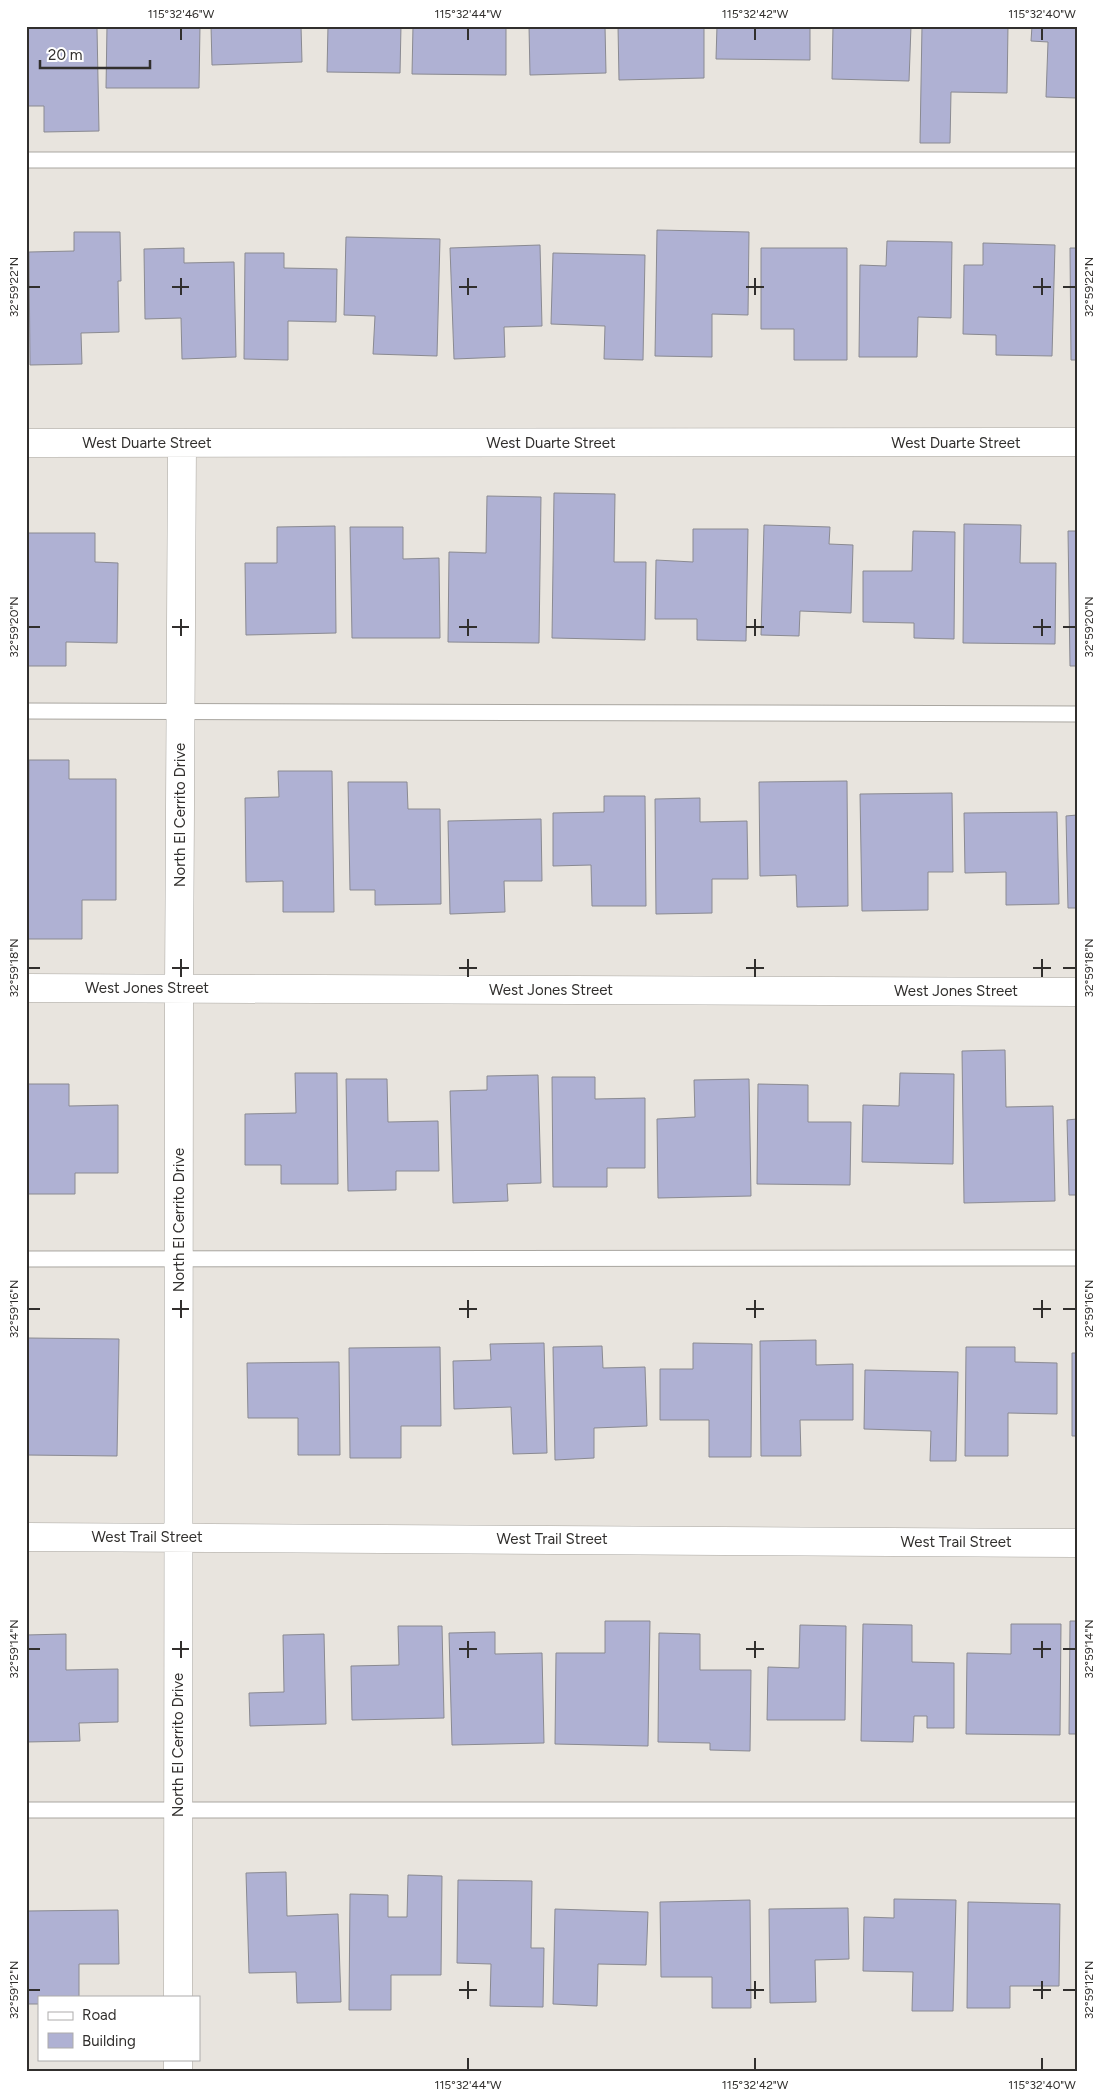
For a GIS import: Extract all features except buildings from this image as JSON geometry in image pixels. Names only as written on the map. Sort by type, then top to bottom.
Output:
[{"type":"street","name":"West Duarte Street","points":[[26,443],[1077,442]]},
{"type":"street","name":"North El Cerrito Drive","points":[[178,1996],[179,988],[182,443]]},
{"type":"street","name":"West Jones Street","points":[[26,988],[1077,992]]},
{"type":"street","name":"West Trail Street","points":[[26,1537],[1077,1543]]},
{"type":"lane","points":[[26,160],[1077,160]]},
{"type":"lane","points":[[26,712],[1077,714]]},
{"type":"lane","points":[[26,1259],[1077,1258]]},
{"type":"lane","points":[[26,1810],[1077,1810]]}]
